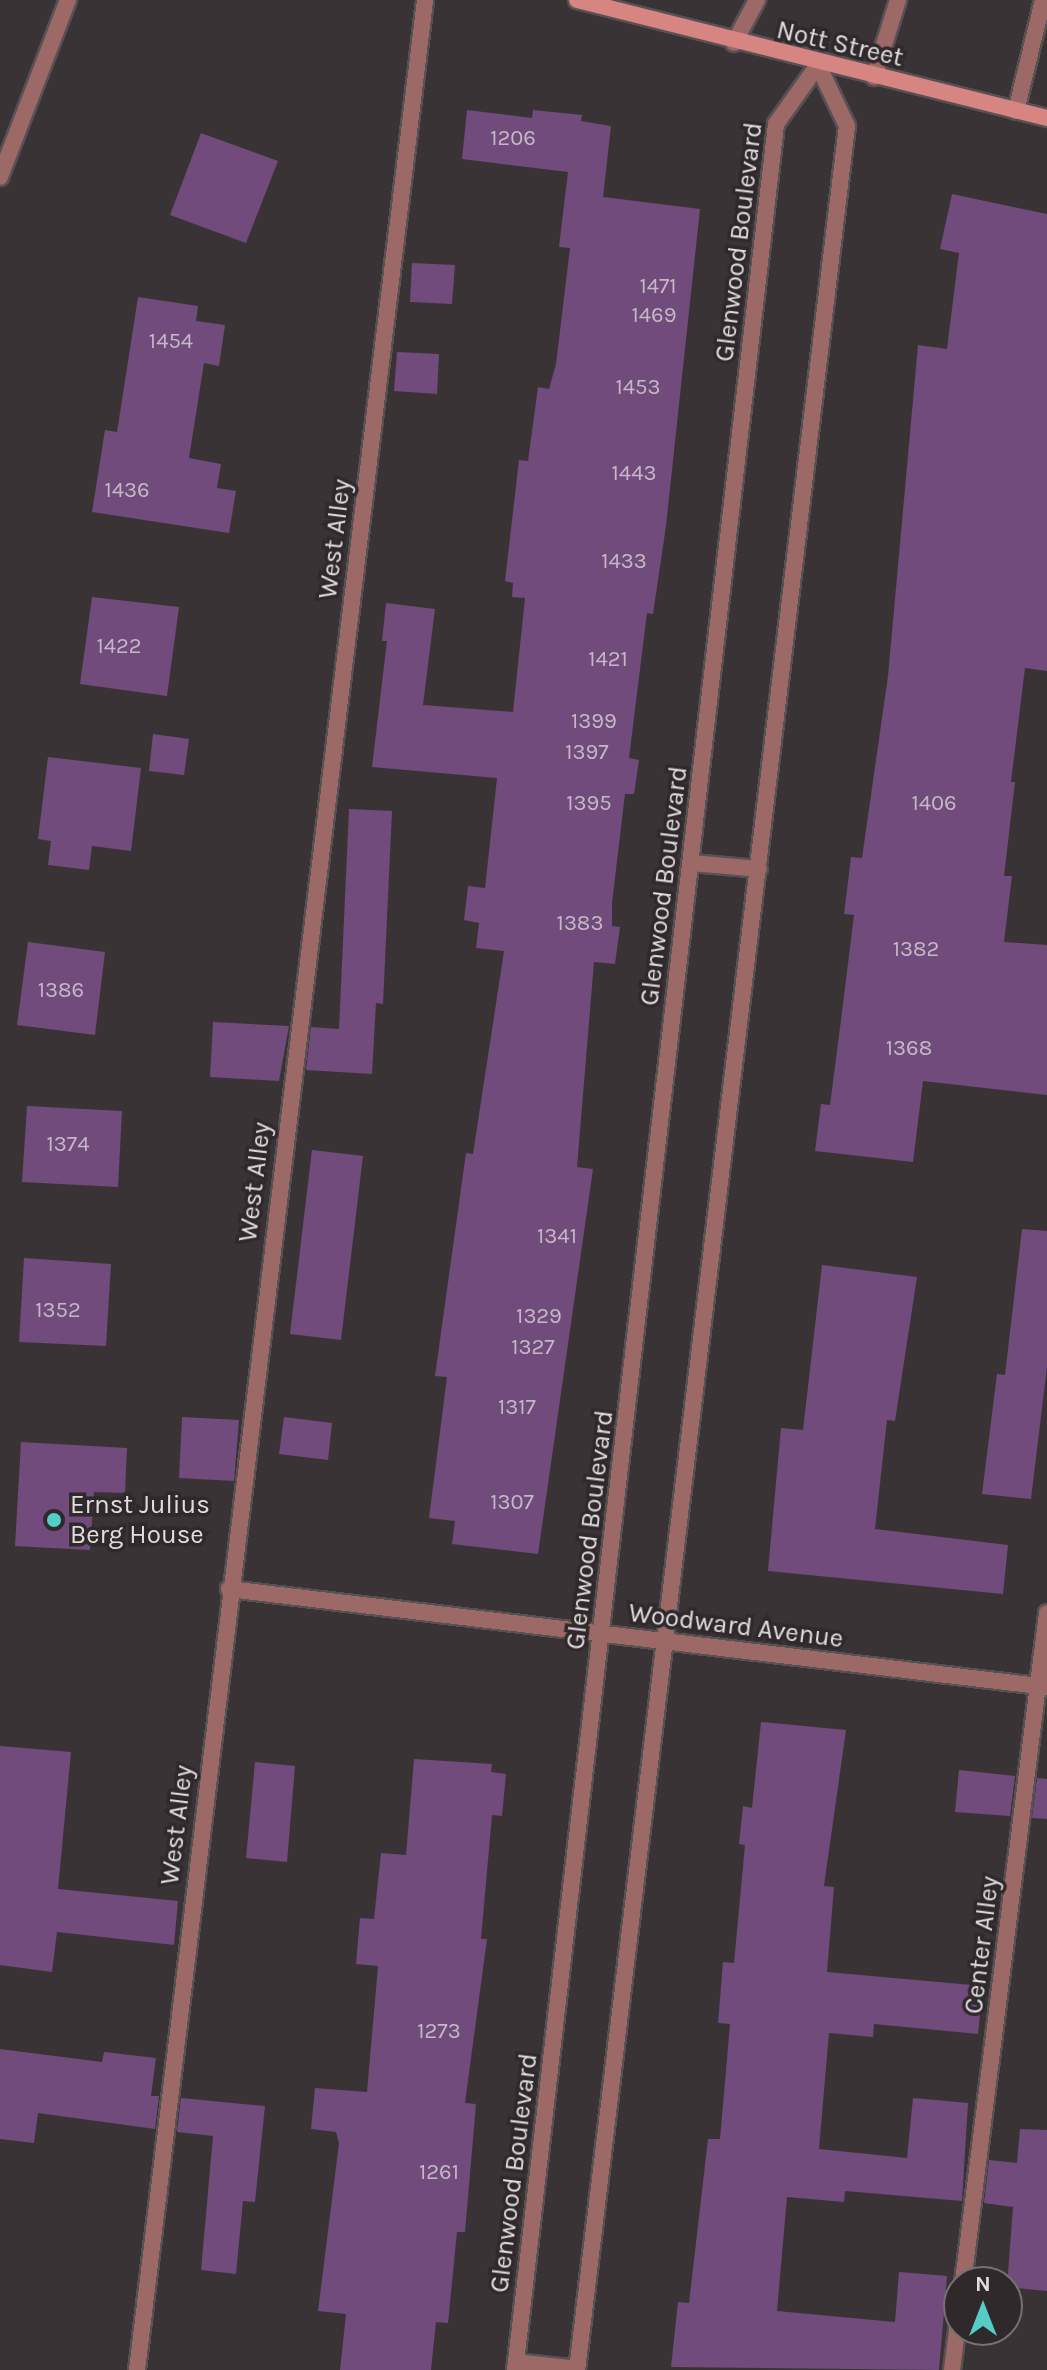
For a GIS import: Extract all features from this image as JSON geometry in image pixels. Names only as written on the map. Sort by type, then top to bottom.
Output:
[{"type":"main road","name":"Nott Street","points":[[577,0],[818,65],[1047,118]]},
{"type":"street","points":[[0,177],[68,0]]},
{"type":"street","name":"West Alley","points":[[137,2370],[229,1589],[425,0]]},
{"type":"street","points":[[734,43],[757,0]]},
{"type":"street","points":[[874,77],[898,0]]},
{"type":"street","points":[[1016,111],[1043,0]]},
{"type":"street","points":[[515,2366],[577,2370],[847,126],[818,65]]},
{"type":"street","name":"Glenwood Boulevard","points":[[515,2366],[603,1634],[777,116],[818,65]]},
{"type":"street","points":[[691,863],[759,869]]},
{"type":"street","name":"Woodward Avenue","points":[[229,1589],[1043,1687]]},
{"type":"street","name":"Center Alley","points":[[965,2266],[1043,1687],[1047,1613]]},
{"type":"street","points":[[952,2370],[955,2346]]},
{"type":"building","points":[[467,110],[532,118],[533,110],[582,115],[581,121],[611,126],[603,197],[700,209],[666,526],[653,614],[647,613],[629,758],[639,760],[634,794],[625,794],[612,903],[612,926],[620,927],[615,964],[594,962],[577,1167],[593,1169],[538,1554],[452,1544],[455,1521],[429,1518],[447,1377],[435,1376],[466,1153],[473,1154],[504,951],[476,948],[479,923],[464,920],[468,886],[485,888],[497,778],[372,767],[387,641],[382,641],[386,603],[435,609],[423,705],[513,712],[525,598],[512,597],[513,583],[505,581],[519,460],[528,461],[538,387],[549,389],[556,364],[570,248],[559,247],[568,172],[462,159]]},
{"type":"building","points":[[201,133],[278,161],[246,243],[170,215]]},
{"type":"building","points":[[952,194],[1047,214],[1047,671],[1025,668],[1011,782],[1015,782],[1004,876],[1012,876],[1004,942],[1047,945],[1047,1095],[923,1081],[913,1162],[815,1151],[821,1104],[830,1105],[854,915],[844,914],[851,857],[862,858],[888,676],[918,345],[947,349],[959,253],[940,249]]},
{"type":"building","points":[[412,263],[455,265],[452,304],[410,302]]},
{"type":"building","points":[[138,297],[198,306],[196,321],[225,325],[219,366],[204,363],[189,458],[221,464],[217,488],[236,491],[229,533],[92,512],[105,430],[117,432]]},
{"type":"building","points":[[397,352],[439,354],[437,394],[394,391]]},
{"type":"building","points":[[92,597],[179,607],[167,696],[80,684]]},
{"type":"building","points":[[153,734],[189,739],[184,775],[149,771]]},
{"type":"building","points":[[48,757],[141,768],[131,851],[92,846],[89,870],[48,865],[51,841],[38,839]]},
{"type":"building","points":[[349,809],[392,811],[383,1004],[376,1003],[372,1074],[306,1070],[311,1027],[339,1029]]},
{"type":"building","points":[[28,942],[105,952],[95,1035],[17,1025]]},
{"type":"building","points":[[213,1022],[289,1026],[279,1081],[210,1077]]},
{"type":"building","points":[[27,1106],[122,1111],[118,1187],[22,1182]]},
{"type":"building","points":[[312,1150],[363,1156],[341,1340],[290,1334]]},
{"type":"building","points":[[1022,1229],[1047,1231],[1047,1367],[1031,1499],[982,1494],[997,1374],[1005,1375]]},
{"type":"building","points":[[24,1258],[111,1264],[106,1346],[19,1342]]},
{"type":"building","points":[[822,1265],[917,1277],[895,1421],[887,1420],[875,1529],[1008,1545],[1003,1594],[768,1571],[781,1428],[803,1430]]},
{"type":"building","points":[[182,1417],[239,1420],[234,1481],[179,1478]]},
{"type":"building","points":[[284,1417],[332,1423],[328,1460],[279,1454]]},
{"type":"building","name":"Ernst Julius Berg House","points":[[21,1442],[127,1448],[125,1493],[94,1492],[90,1550],[15,1546]]},
{"type":"building","points":[[761,1722],[846,1730],[824,1886],[834,1887],[827,1972],[983,1986],[978,2034],[874,2024],[873,2037],[829,2033],[819,2149],[907,2158],[913,2098],[968,2103],[962,2201],[845,2191],[844,2202],[787,2197],[777,2311],[895,2322],[899,2272],[943,2276],[939,2370],[671,2367],[678,2302],[689,2303],[708,2139],[720,2139],[730,2024],[718,2023],[723,1962],[734,1963],[745,1845],[739,1844],[743,1806],[752,1808]]},
{"type":"building","points":[[0,1746],[71,1752],[58,1889],[178,1901],[174,1945],[57,1932],[52,1972],[0,1965]]},
{"type":"building","points":[[414,1759],[492,1764],[491,1772],[506,1774],[502,1816],[492,1815],[481,1939],[487,1939],[465,2103],[476,2104],[465,2232],[457,2232],[448,2323],[436,2322],[431,2370],[340,2370],[346,2314],[318,2311],[339,2143],[336,2132],[311,2129],[315,2088],[367,2092],[378,1966],[356,1964],[360,1918],[374,1919],[381,1853],[406,1855]]},
{"type":"building","points":[[255,1762],[295,1766],[287,1862],[246,1858]]},
{"type":"building","points":[[959,1770],[1015,1776],[1010,1816],[955,1812]]},
{"type":"building","points":[[1037,1778],[1047,1779],[1047,1819],[1032,1818]]},
{"type":"building","points":[[0,2049],[102,2062],[104,2052],[156,2058],[151,2096],[159,2096],[155,2129],[38,2113],[34,2143],[0,2139]]},
{"type":"building","points":[[181,2098],[265,2106],[255,2202],[243,2201],[236,2274],[201,2270],[213,2136],[177,2132]]},
{"type":"building","points":[[1020,2129],[1047,2130],[1047,2291],[1023,2289],[1023,2266],[1009,2266],[1013,2207],[984,2203],[989,2160],[1017,2163]]},
{"type":"place","name":"Ernst Julius Berg House","points":[[54,1520]]}]
